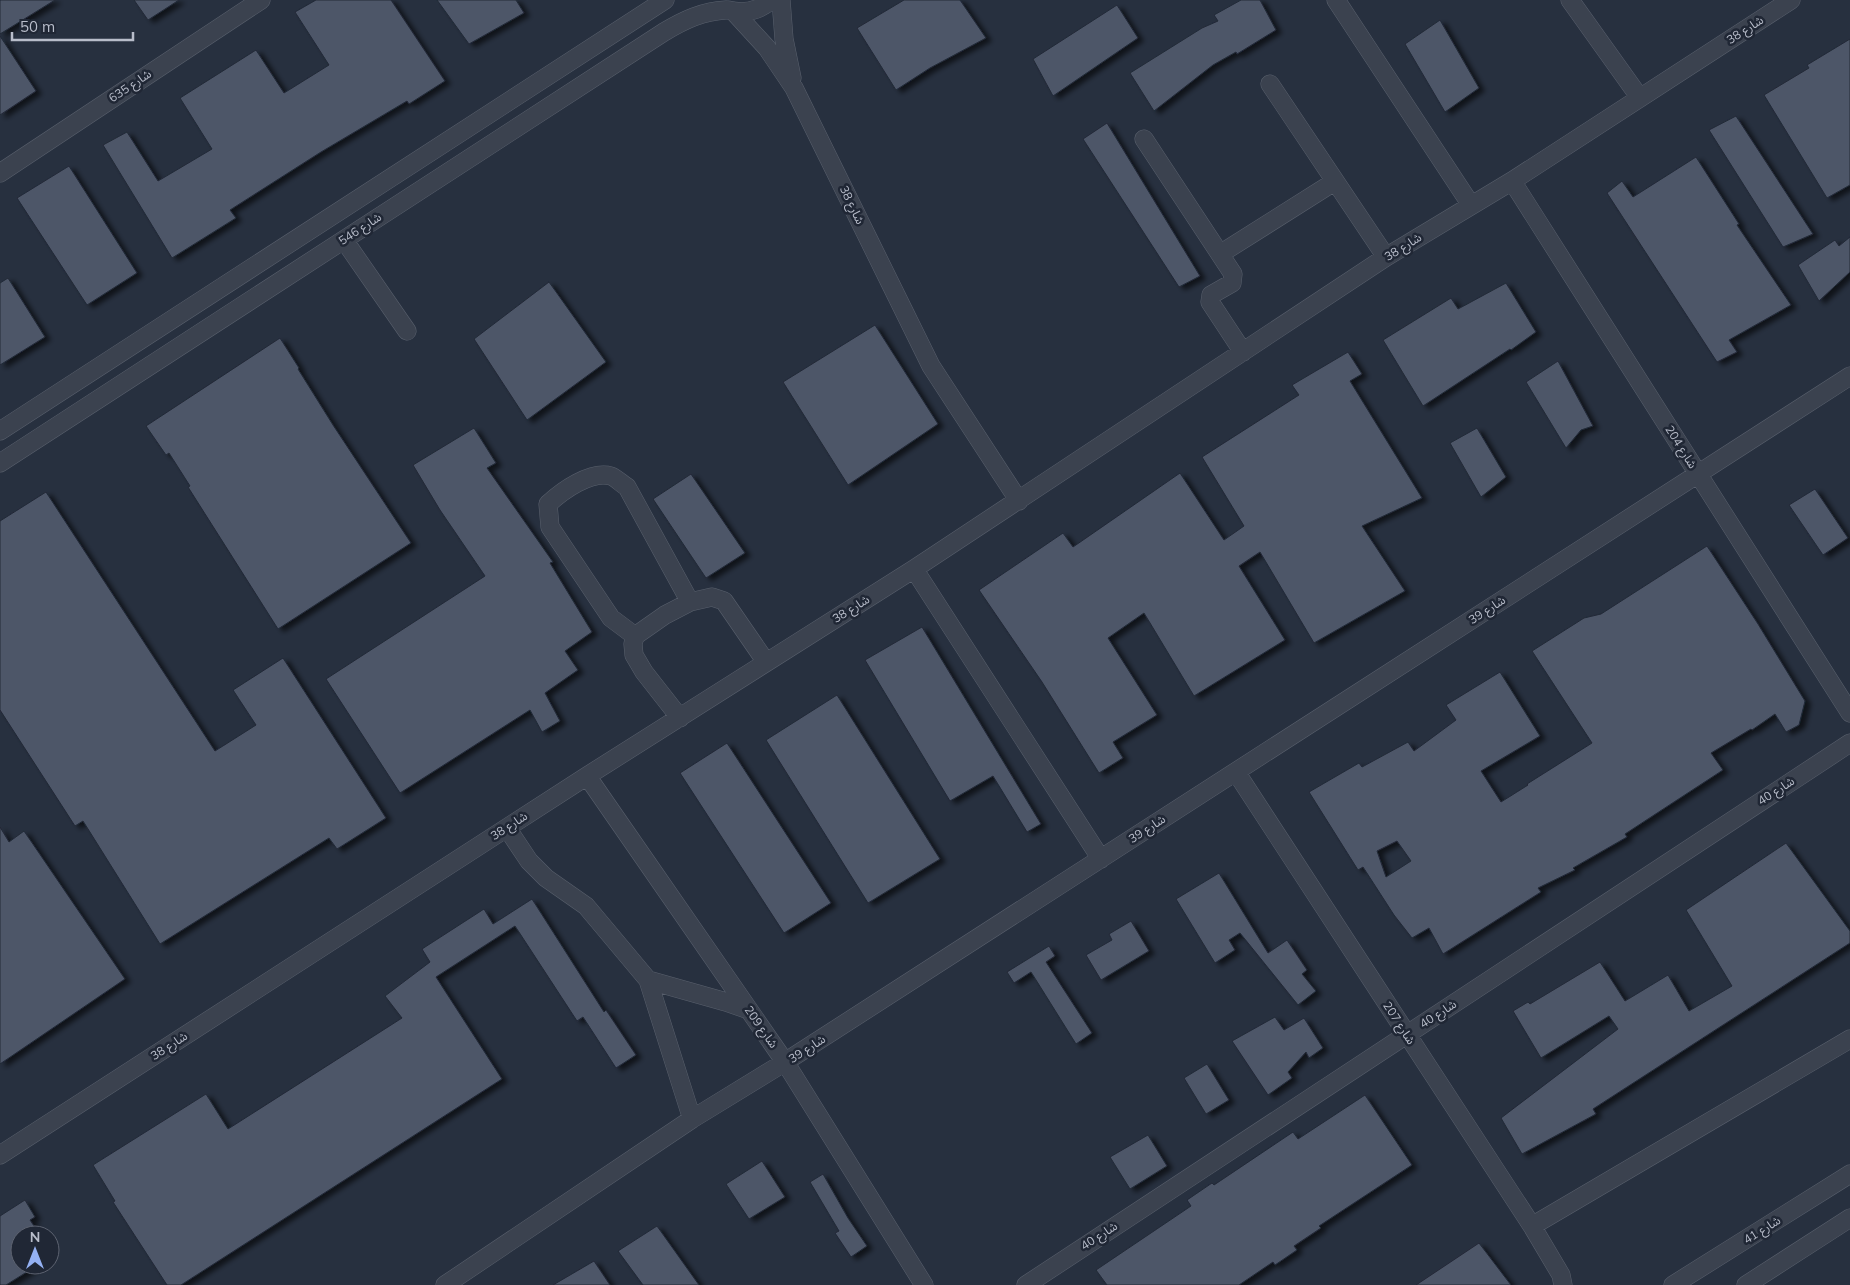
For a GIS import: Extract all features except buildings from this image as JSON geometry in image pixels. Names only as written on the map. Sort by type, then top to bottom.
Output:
[{"type":"street","name":"شارع 635","points":[[0,173],[261,0]]},
{"type":"street","points":[[0,431],[665,0]]},
{"type":"street","name":"شارع 38","points":[[711,0],[730,11],[767,48],[794,88],[931,366],[1020,500]]},
{"type":"street","name":"شارع 546","points":[[0,463],[664,32],[694,16],[711,11],[745,12],[756,10],[772,0]]},
{"type":"street","name":"شارع 38","points":[[781,0],[784,39],[794,88]]},
{"type":"street","points":[[1336,0],[1471,205]]},
{"type":"street","points":[[1570,0],[1640,98]]},
{"type":"street","name":"شارع 38","points":[[0,1154],[587,776],[914,569],[1386,257],[1512,181],[1791,0]]},
{"type":"street","points":[[1270,84],[1386,257]]},
{"type":"street","points":[[1144,139],[1233,274],[1232,283],[1211,295],[1210,302],[1244,352]]},
{"type":"street","name":"شارع 204","points":[[1512,181],[1850,713]]},
{"type":"street","points":[[1220,254],[1334,182]]},
{"type":"street","points":[[344,240],[407,331]]},
{"type":"street","name":"شارع 39","points":[[446,1285],[692,1119],[785,1062],[1850,376]]},
{"type":"street","points":[[635,636],[611,618],[550,526],[548,504],[560,493],[596,474],[611,476],[627,487],[690,602]]},
{"type":"street","points":[[914,569],[1101,859]]},
{"type":"street","points":[[680,718],[644,672],[634,656],[632,644],[635,636],[665,615],[690,602],[712,597],[724,601],[766,662]]},
{"type":"street","name":"شارع 40","points":[[1026,1285],[1850,743]]},
{"type":"street","name":"شارع 207","points":[[1236,772],[1567,1282]]},
{"type":"street","name":"شارع 209","points":[[587,776],[785,1062],[924,1285]]},
{"type":"street","points":[[507,828],[529,861],[546,878],[586,906],[648,980],[692,1119]]},
{"type":"street","points":[[648,980],[749,1010]]},
{"type":"street","points":[[1532,1226],[1850,1039]]},
{"type":"street","name":"شارع 41","points":[[1674,1285],[1850,1174]]},
{"type":"street","points":[[1746,1285],[1850,1218]]}]
